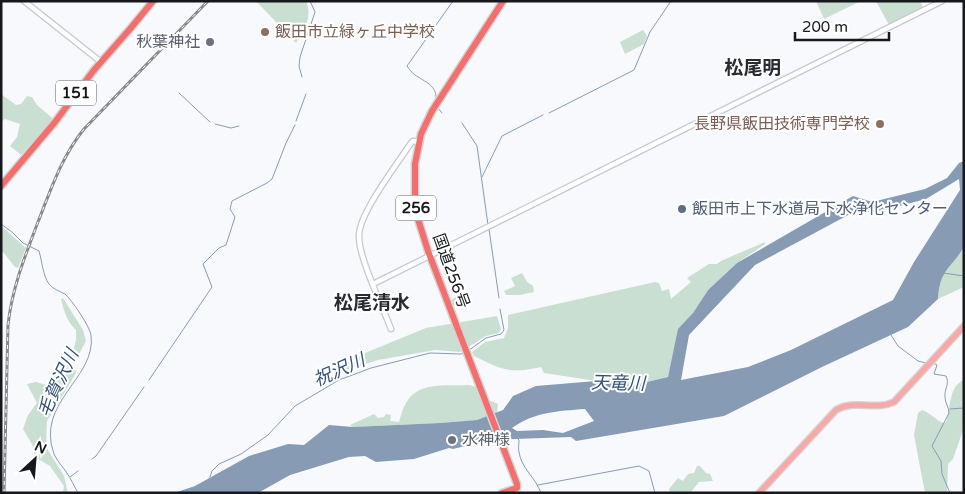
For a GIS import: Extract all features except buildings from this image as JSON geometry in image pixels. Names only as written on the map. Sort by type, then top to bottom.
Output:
[{"type":"highway","name":"151","points":[[1,186],[153,1]]},
{"type":"highway","name":"国道256号","points":[[502,493],[518,490],[419,224],[415,199],[415,164],[425,124],[503,1]]},
{"type":"main road","points":[[759,493],[836,410],[847,405],[883,406],[894,402],[964,326]]},
{"type":"street","points":[[24,1],[101,62]]},
{"type":"street","points":[[373,284],[942,1]]},
{"type":"street","points":[[391,329],[359,243],[359,235],[362,221],[368,208],[411,143],[413,141],[419,142]]},
{"type":"green space","points":[[256,1],[306,1],[309,12],[308,18],[305,28],[296,43]]},
{"type":"green space","points":[[816,1],[861,1],[824,19]]},
{"type":"green space","points":[[876,1],[920,1],[923,7],[889,25]]},
{"type":"green space","points":[[643,30],[647,36],[644,44],[625,54],[620,42]]},
{"type":"green space","points":[[1,94],[16,105],[21,104],[27,96],[32,97],[37,105],[52,118],[21,155],[10,146],[17,137],[20,124],[5,119],[1,122]]},
{"type":"green space","points":[[1,226],[26,248],[18,268],[15,267],[3,252],[1,254]]},
{"type":"green space","points":[[765,242],[765,244],[737,263],[708,290],[693,313],[679,329],[668,377],[634,385],[596,381],[544,373],[541,367],[521,370],[506,369],[492,365],[474,356],[472,352],[485,342],[504,338],[508,328],[508,315],[655,282],[659,283],[662,291],[669,289],[671,299],[691,282],[687,278],[709,264],[717,264]]},
{"type":"green space","points":[[964,247],[964,287],[938,299],[943,275]]},
{"type":"green space","points":[[522,273],[527,282],[533,286],[534,292],[506,295],[504,291],[515,286],[511,278]]},
{"type":"green space","points":[[467,292],[468,305],[452,305],[451,301],[456,296]]},
{"type":"green space","points":[[63,298],[83,330],[86,341],[77,358],[68,361],[70,354],[73,352],[76,330],[66,316],[61,299]]},
{"type":"green space","points":[[497,316],[501,329],[499,333],[486,336],[460,352],[435,350],[378,360],[342,371],[341,367],[360,355],[426,328]]},
{"type":"green space","points":[[74,366],[76,373],[47,421],[46,447],[64,476],[68,493],[63,493],[64,486],[50,466],[35,457],[33,446],[23,429],[28,415],[37,403],[27,384],[36,382],[46,385],[68,367]]},
{"type":"green space","points":[[964,380],[964,427],[953,459],[948,464],[947,493],[925,493],[914,435],[918,413],[922,410],[941,422],[946,422],[955,387]]},
{"type":"green space","points":[[433,386],[475,386],[486,394],[489,400],[498,404],[497,413],[477,420],[353,427],[350,425],[374,414],[378,418],[384,417],[386,414],[391,415],[390,421],[399,422],[406,403],[418,391]]},
{"type":"green space","points":[[697,466],[700,466],[706,473],[710,474],[713,481],[699,482],[690,493],[670,493],[669,489],[678,478],[683,481],[688,474],[694,473]]},
{"type":"water","points":[[964,161],[964,247],[943,275],[938,299],[908,327],[724,416],[576,441],[571,437],[480,439],[464,444],[465,446],[449,448],[414,459],[376,462],[365,456],[349,457],[290,475],[258,493],[174,493],[195,486],[249,456],[288,444],[304,445],[329,425],[353,427],[477,420],[503,410],[513,396],[536,386],[596,381],[634,385],[668,377],[678,329],[693,313],[708,290],[737,263],[853,196],[872,202],[925,189],[947,178],[959,163]],"holes":[[[959,179],[960,190],[914,262],[893,300],[791,350],[748,367],[681,380],[689,335],[755,265],[850,214],[884,210],[926,199]],[[585,409],[594,421],[563,433],[543,430],[517,431],[512,428],[538,415]]]},
{"type":"waterway","points":[[302,77],[299,66],[300,57],[315,12],[310,1]]},
{"type":"waterway","name":"祝沢川","points":[[436,99],[435,90],[414,74],[407,66],[453,1]]},
{"type":"waterway","points":[[549,113],[634,70],[650,32],[671,1]]},
{"type":"waterway","points":[[179,93],[210,122]]},
{"type":"waterway","points":[[296,121],[306,94]]},
{"type":"waterway","name":"祝沢川","points":[[438,108],[442,113]]},
{"type":"waterway","points":[[482,177],[502,136],[543,115]]},
{"type":"waterway","name":"祝沢川","points":[[462,123],[477,146],[488,225]]},
{"type":"waterway","points":[[215,124],[231,128],[239,126]]},
{"type":"waterway","points":[[149,380],[212,287],[203,264],[219,248],[226,245],[235,217],[230,209],[232,201],[272,179],[295,125]]},
{"type":"waterway","name":"毛賀沢川","points":[[1,224],[23,243],[39,251],[47,281],[54,289],[68,297],[90,331],[90,350],[85,364],[59,405],[53,420],[50,436],[54,454],[78,493]]},
{"type":"waterway","name":"祝沢川","points":[[489,229],[499,298]]},
{"type":"waterway","points":[[943,273],[964,276]]},
{"type":"waterway","name":"祝沢川","points":[[468,351],[486,338],[501,334],[504,330],[500,309]]},
{"type":"waterway","points":[[891,335],[898,346],[918,361],[926,363]]},
{"type":"waterway","name":"祝沢川","points":[[210,477],[212,471],[219,464],[241,454],[268,435],[295,406],[339,380],[371,368],[430,353],[464,353]]},
{"type":"waterway","points":[[933,363],[937,365],[934,374],[946,376],[947,379],[945,397],[949,413],[932,446],[941,461],[942,474],[950,493]]},
{"type":"waterway","points":[[92,459],[144,387]]},
{"type":"waterway","points":[[950,409],[964,408]]},
{"type":"waterway","points":[[517,438],[519,440],[520,458],[541,493]]},
{"type":"waterway","points":[[538,485],[639,466],[649,471],[655,493]]},
{"type":"waterway","points":[[70,477],[78,471]]},
{"type":"railway","points":[[4,493],[8,325],[10,311],[24,260],[52,185],[69,150],[84,129],[208,1]]},
{"type":"place","name":"飯田市立緑ヶ丘中学校","points":[[265,32]]},
{"type":"place","name":"秋葉神社","points":[[210,42]]},
{"type":"place","name":"長野県飯田技術専門学校","points":[[880,124]]},
{"type":"place","name":"飯田市上下水道局下水浄化センター","points":[[682,209]]},
{"type":"place","name":"水神様","points":[[452,440]]},
{"type":"district","name":"松尾明","points":[[753,68]]},
{"type":"district","name":"松尾清水","points":[[372,303]]},
{"type":"water label","name":"天竜川","points":[[618,383]]}]
